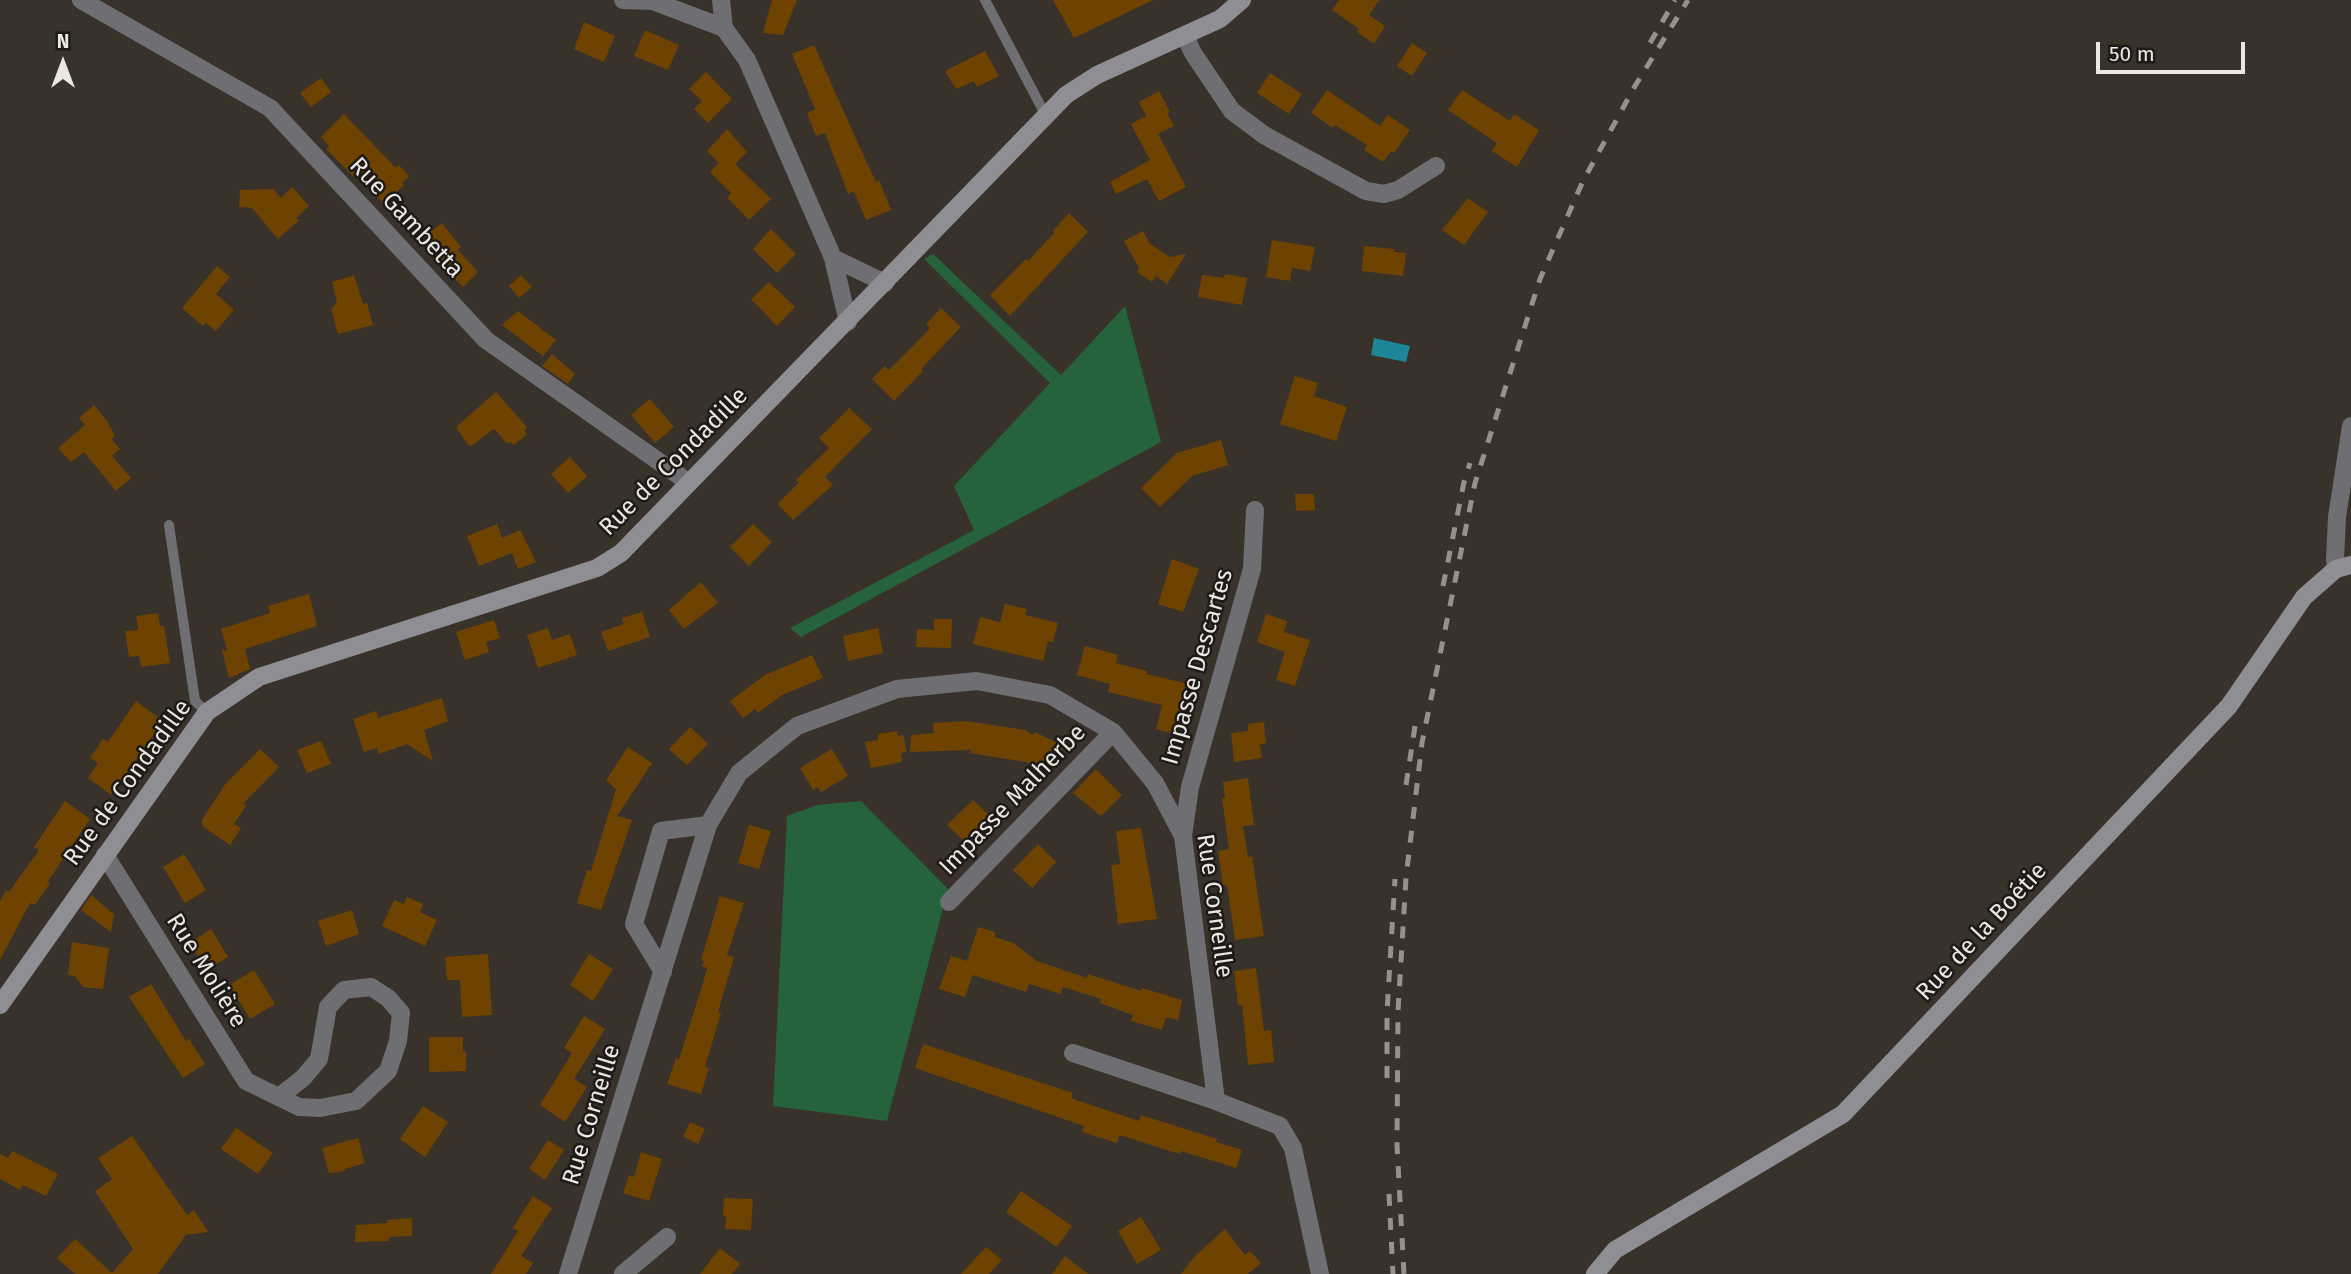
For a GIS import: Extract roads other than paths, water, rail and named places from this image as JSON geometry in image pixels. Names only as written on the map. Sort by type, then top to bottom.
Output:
[{"type":"street","name":"Rue Gambetta","points":[[81,0],[270,108],[486,340],[688,482]]},
{"type":"street","points":[[623,0],[653,1],[724,28]]},
{"type":"street","points":[[721,0],[724,28],[747,61],[833,258],[848,322]]},
{"type":"street","name":"Rue de Condadille","points":[[0,1005],[207,712],[259,677],[597,568],[621,553],[1066,95],[1097,75],[1220,19],[1242,0]]},
{"type":"street","points":[[1185,36],[1193,53],[1232,111],[1264,135],[1366,191],[1384,194],[1398,190],[1436,166]]},
{"type":"street","points":[[833,258],[885,282]]},
{"type":"street","points":[[2344,567],[2335,560],[2337,517],[2351,426]]},
{"type":"street","name":"Impasse Descartes","points":[[1183,836],[1190,787],[1252,569],[1255,510]]},
{"type":"street","name":"Rue de la Boétie","points":[[1595,1274],[1615,1250],[1843,1114],[2229,706],[2304,597],[2344,567]]},
{"type":"street","name":"Rue Corneille","points":[[568,1274],[709,825],[739,773],[797,726],[897,689],[977,681],[1050,695],[1113,732],[1155,783],[1183,836],[1216,1101]]},
{"type":"street","name":"Impasse Malherbe","points":[[949,902],[1113,732]]},
{"type":"street","points":[[663,972],[634,924],[661,831],[709,825]]},
{"type":"street","name":"Rue Molière","points":[[105,855],[246,1081],[299,1107],[320,1108],[356,1101],[388,1072],[398,1041],[401,1013],[388,998],[371,988],[344,990],[328,1007],[319,1059],[303,1078],[280,1096]]},
{"type":"street","points":[[1073,1053],[1216,1101],[1280,1126],[1293,1149],[1320,1274]]},
{"type":"street","points":[[623,1274],[667,1237]]},
{"type":"lane","points":[[985,0],[1046,116]]},
{"type":"lane","points":[[169,526],[195,701],[207,712]]},
{"type":"water","points":[[1374,338],[1410,346],[1406,362],[1371,355]]},
{"type":"railway","points":[[1650,43],[1675,0]]},
{"type":"railway","points":[[1404,1274],[1397,1145],[1398,1011],[1406,878],[1422,743],[1475,483],[1540,279],[1583,181],[1635,86],[1688,0]]},
{"type":"railway","points":[[1443,586],[1470,463]]},
{"type":"railway","points":[[1406,785],[1415,726]]},
{"type":"railway","points":[[1387,1078],[1387,1012],[1395,879]]},
{"type":"railway","points":[[1389,1194],[1393,1274]]}]
